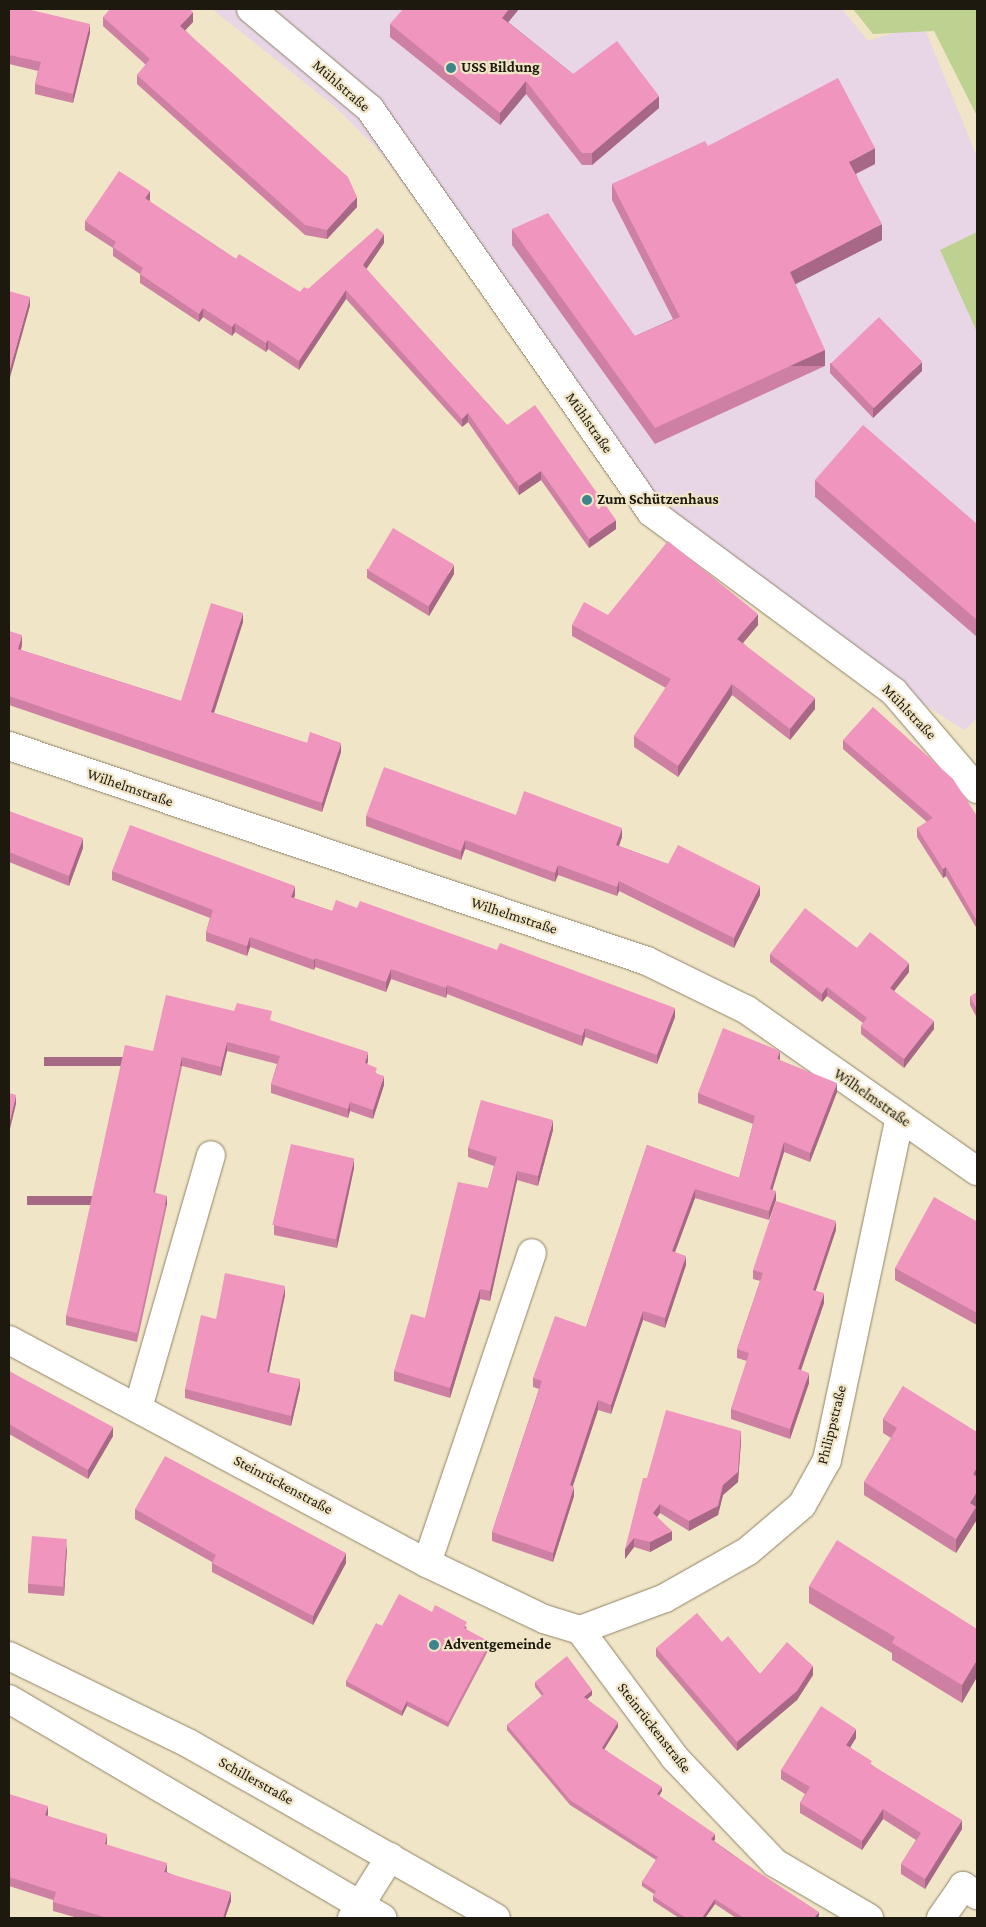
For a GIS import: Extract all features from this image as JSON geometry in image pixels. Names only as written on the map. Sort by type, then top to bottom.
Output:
[{"type":"street","name":"Mühlstraße","points":[[250,9],[370,109],[651,512],[894,692],[977,789]]},
{"type":"street","name":"Wilhelmstraße","points":[[9,746],[647,961],[747,1010],[977,1171]]},
{"type":"street","name":"Philippstraße","points":[[580,1630],[665,1598],[748,1551],[802,1505],[827,1460],[900,1118]]},
{"type":"street","points":[[138,1408],[211,1155]]},
{"type":"street","points":[[427,1563],[532,1253]]},
{"type":"street","name":"Steinrückenstraße","points":[[9,1340],[427,1563],[544,1619],[580,1630],[675,1758],[775,1863],[868,1918]]},
{"type":"street","name":"Schillerstraße","points":[[9,1656],[188,1743],[390,1856],[496,1918]]},
{"type":"street","points":[[9,1699],[365,1914],[390,1856]]},
{"type":"street","points":[[941,1918],[963,1886],[977,1895]]},
{"type":"shaded area","points":[[212,9],[842,9],[868,41],[923,24],[977,157],[977,719],[964,730],[657,532],[380,152],[333,105]]},
{"type":"green space","points":[[853,9],[977,9],[977,116],[934,31],[873,34]]},
{"type":"green space","points":[[977,232],[977,332],[940,250]]},
{"type":"building","points":[[9,9],[27,9],[90,24],[73,94],[35,84],[41,62],[9,55]]},
{"type":"building","points":[[110,9],[189,9],[193,12],[180,26],[348,177],[357,197],[327,230],[305,225],[137,75],[150,59],[103,17]]},
{"type":"building","points":[[403,9],[509,9],[502,18],[573,74],[617,41],[659,96],[592,153],[582,153],[526,81],[500,113],[390,24]]},
{"type":"building","points":[[838,78],[875,148],[849,162],[882,224],[790,272],[825,350],[655,428],[512,229],[548,213],[635,336],[680,317],[612,184],[705,141],[708,146]]},
{"type":"building","points":[[119,171],[150,191],[145,198],[204,238],[236,259],[239,254],[300,292],[304,287],[308,289],[377,228],[384,234],[363,265],[507,425],[535,405],[616,520],[589,539],[541,471],[519,486],[468,413],[462,419],[346,290],[299,361],[268,340],[266,343],[235,323],[232,327],[203,308],[199,314],[140,274],[143,268],[113,247],[116,242],[85,221]]},
{"type":"building","points":[[9,291],[30,297],[9,372]]},
{"type":"building","points":[[879,317],[922,362],[874,408],[831,364]]},
{"type":"building","points":[[863,425],[977,524],[977,620],[815,480]]},
{"type":"building","points":[[393,528],[454,565],[429,607],[368,570]]},
{"type":"building","points":[[668,541],[758,614],[737,639],[815,698],[790,729],[732,684],[678,766],[634,736],[671,679],[572,625],[584,602],[608,615]]},
{"type":"building","points":[[211,603],[243,613],[211,712],[307,743],[310,732],[341,743],[322,803],[9,696],[9,631],[22,635],[18,649],[181,701]]},
{"type":"building","points":[[873,707],[953,779],[977,816],[977,921],[946,867],[943,869],[917,828],[933,818],[843,740]]},
{"type":"building","points":[[384,767],[516,815],[524,791],[622,828],[616,845],[668,864],[678,845],[760,886],[734,938],[619,881],[617,887],[558,865],[555,873],[465,840],[461,851],[366,816]]},
{"type":"building","points":[[9,811],[83,838],[69,876],[9,852]]},
{"type":"building","points":[[130,825],[295,886],[291,897],[332,911],[336,900],[357,908],[360,901],[497,950],[500,943],[675,1008],[657,1055],[585,1028],[582,1036],[447,985],[446,988],[391,969],[386,982],[315,958],[314,960],[250,937],[247,946],[206,932],[213,910],[112,871]]},
{"type":"building","points":[[805,908],[857,948],[870,932],[909,963],[890,988],[934,1021],[904,1059],[861,1026],[867,1018],[827,987],[822,994],[770,954]]},
{"type":"building","points":[[977,992],[977,1009],[970,997]]},
{"type":"building","points":[[166,995],[234,1011],[237,1003],[272,1011],[270,1020],[368,1052],[365,1063],[377,1068],[375,1073],[384,1076],[373,1110],[350,1102],[348,1109],[271,1084],[280,1056],[227,1042],[221,1067],[182,1057],[153,1192],[167,1196],[137,1333],[66,1316],[125,1045],[153,1051]]},
{"type":"building","points":[[723,1028],[780,1051],[777,1059],[837,1083],[810,1153],[784,1142],[770,1189],[776,1191],[769,1211],[695,1189],[672,1251],[686,1256],[665,1318],[643,1311],[611,1405],[598,1400],[570,1485],[574,1487],[553,1553],[492,1532],[542,1381],[533,1378],[555,1316],[586,1327],[647,1145],[739,1178],[755,1116],[698,1093]]},
{"type":"building","points":[[9,1093],[16,1095],[9,1124]]},
{"type":"building","points":[[481,1100],[553,1120],[538,1176],[517,1171],[490,1291],[480,1289],[450,1388],[394,1371],[411,1314],[425,1318],[458,1182],[488,1188],[497,1157],[468,1148]]},
{"type":"building","points":[[291,1144],[354,1159],[336,1239],[272,1225]]},
{"type":"building","points":[[934,1197],[976,1221],[977,1219],[977,1313],[895,1268]]},
{"type":"building","points":[[776,1201],[836,1221],[813,1290],[824,1293],[798,1369],[809,1373],[790,1429],[731,1409],[749,1353],[737,1349],[763,1273],[753,1270]]},
{"type":"building","points":[[225,1273],[285,1286],[267,1372],[300,1379],[291,1416],[185,1389],[201,1315],[216,1319]]},
{"type":"building","points":[[9,1371],[113,1427],[88,1470],[9,1424]]},
{"type":"building","points":[[903,1386],[977,1432],[977,1467],[973,1474],[977,1477],[977,1491],[970,1503],[976,1507],[956,1539],[864,1482],[897,1428],[883,1419]]},
{"type":"building","points":[[666,1410],[741,1431],[738,1472],[723,1485],[718,1506],[689,1521],[660,1504],[653,1513],[672,1531],[650,1542],[634,1538],[625,1549],[643,1478],[647,1478]]},
{"type":"building","points":[[165,1456],[346,1553],[313,1616],[212,1563],[216,1555],[135,1509]]},
{"type":"building","points":[[32,1536],[67,1539],[63,1587],[28,1584]]},
{"type":"building","points":[[837,1540],[977,1629],[977,1660],[962,1685],[892,1643],[895,1637],[809,1586]]},
{"type":"building","points":[[399,1594],[432,1612],[435,1605],[467,1622],[464,1628],[490,1642],[448,1722],[407,1701],[402,1711],[346,1681],[376,1623],[382,1626]]},
{"type":"building","points":[[697,1613],[722,1642],[728,1636],[760,1674],[787,1642],[813,1666],[797,1691],[737,1742],[656,1648]]},
{"type":"building","points":[[567,1656],[592,1690],[584,1697],[618,1722],[602,1748],[662,1787],[657,1794],[715,1834],[711,1839],[728,1852],[819,1912],[814,1918],[744,1918],[715,1899],[702,1918],[686,1918],[653,1896],[656,1891],[642,1882],[658,1857],[570,1800],[507,1725],[544,1694],[535,1682]]},
{"type":"building","points":[[821,1706],[856,1729],[846,1745],[872,1761],[870,1764],[962,1820],[925,1879],[901,1864],[921,1833],[883,1809],[862,1841],[800,1803],[810,1787],[781,1770]]},
{"type":"building","points":[[9,1794],[48,1806],[45,1815],[107,1834],[105,1844],[167,1863],[164,1872],[231,1892],[223,1918],[108,1918],[53,1902],[56,1892],[9,1877]]},
{"type":"place","name":"USS Bildung","points":[[451,68]]},
{"type":"place","name":"Zum Schützenhaus","points":[[587,500]]},
{"type":"place","name":"Adventgemeinde","points":[[434,1645]]}]
